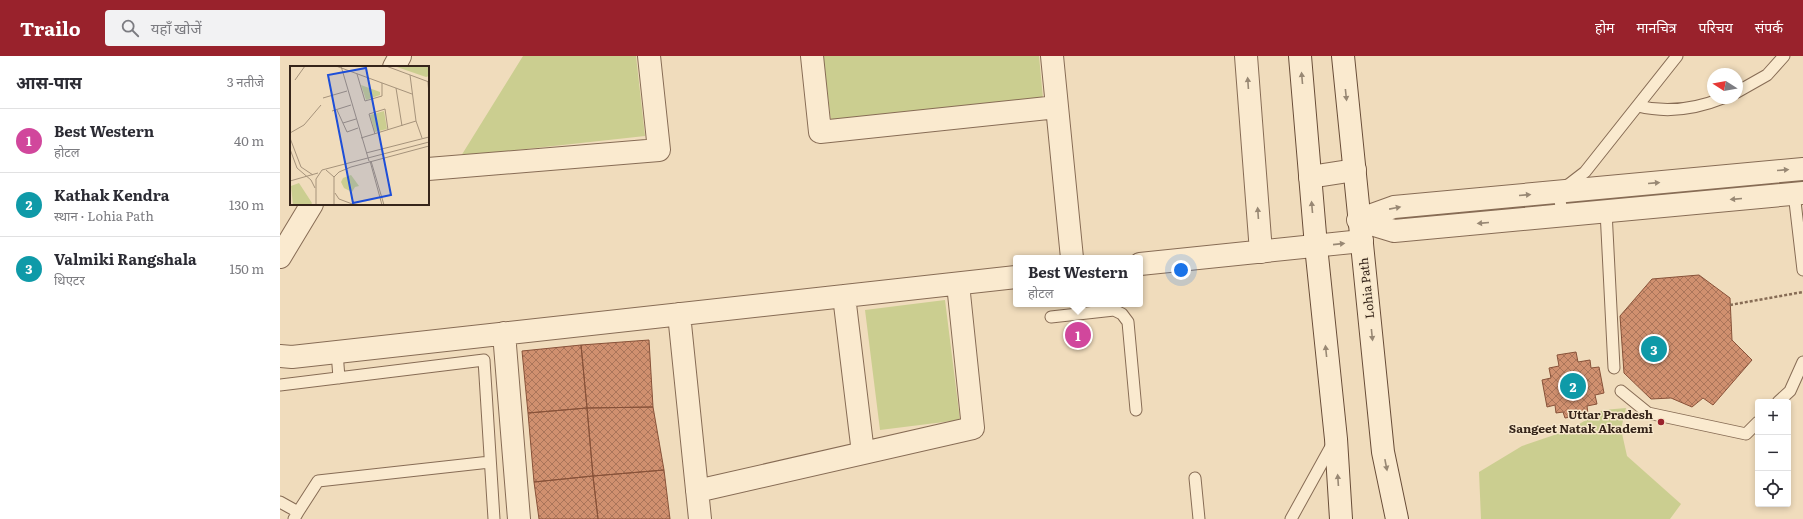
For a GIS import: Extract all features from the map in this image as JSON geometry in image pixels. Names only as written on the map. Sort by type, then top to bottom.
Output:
[{"type":"street","points":[[395,66],[400,56]]},
{"type":"street","points":[[429,169],[659,150],[649,56]]},
{"type":"street","points":[[812,56],[820,132],[1057,107]]},
{"type":"street","points":[[1052,56],[1072,255]]},
{"type":"street","points":[[1246,56],[1261,252]]},
{"type":"street","points":[[1300,56],[1316,246],[1336,439],[1341,519]]},
{"type":"street","name":"Lohia Path","points":[[1343,56],[1355,170],[1358,220],[1362,241],[1383,452],[1397,519]]},
{"type":"street","points":[[1358,220],[1394,207],[1803,169]]},
{"type":"street","points":[[1310,177],[1355,170]]},
{"type":"street","points":[[1358,220],[1394,231],[1799,193]]},
{"type":"street","points":[[280,257],[311,205]]},
{"type":"street","points":[[1143,264],[1362,241]]},
{"type":"street","points":[[280,356],[292,357],[1013,277]]},
{"type":"street","points":[[697,491],[973,428],[958,284]]},
{"type":"street","points":[[844,296],[863,454]]},
{"type":"street","points":[[679,314],[700,519]]},
{"type":"street","points":[[504,333],[519,519]]},
{"type":"lane","points":[[1562,215],[1559,192],[1585,172],[1676,56]]},
{"type":"lane","points":[[1743,89],[1767,75],[1784,56]]},
{"type":"lane","points":[[1638,106],[1654,110],[1678,109],[1708,104]]},
{"type":"lane","points":[[1799,193],[1803,270]]},
{"type":"lane","points":[[1606,211],[1614,368]]},
{"type":"lane","points":[[1051,317],[1113,307],[1122,314],[1128,322],[1136,410]]},
{"type":"lane","points":[[337,352],[340,378]]},
{"type":"lane","points":[[280,385],[484,360],[494,519]]},
{"type":"lane","points":[[1781,399],[1790,391],[1803,362]]},
{"type":"lane","points":[[1621,391],[1648,413],[1746,434],[1755,425]]},
{"type":"lane","points":[[1291,519],[1336,439]]},
{"type":"lane","points":[[280,502],[296,516],[318,481],[490,462]]},
{"type":"lane","points":[[1195,478],[1199,519]]},
{"type":"path","points":[[1730,305],[1803,292]]},
{"type":"green space","points":[[523,56],[636,56],[645,136],[461,156]]},
{"type":"green space","points":[[823,56],[1039,56],[1043,98],[831,121]]},
{"type":"green space","points":[[945,300],[960,420],[880,430],[865,310]]},
{"type":"green space","points":[[1626,408],[1621,429],[1627,456],[1681,504],[1670,519],[1481,519],[1479,472],[1522,446],[1569,430],[1603,410]]},
{"type":"building","points":[[1699,275],[1730,298],[1732,340],[1752,360],[1713,405],[1703,398],[1692,407],[1671,398],[1651,399],[1624,373],[1620,316],[1652,279]]},
{"type":"building","points":[[649,340],[653,407],[587,408],[581,345]]},
{"type":"building","points":[[581,345],[587,408],[528,413],[522,351]]},
{"type":"building","points":[[1576,352],[1578,362],[1590,360],[1591,368],[1599,367],[1604,393],[1595,395],[1597,404],[1587,406],[1588,414],[1565,418],[1563,412],[1556,413],[1555,405],[1547,407],[1542,380],[1551,378],[1549,368],[1559,366],[1557,355]]},
{"type":"building","points":[[653,407],[664,470],[593,476],[587,408]]},
{"type":"building","points":[[587,408],[593,476],[534,482],[528,413]]},
{"type":"building","points":[[664,470],[670,519],[598,519],[593,476]]},
{"type":"building","points":[[593,476],[598,519],[539,519],[534,482]]},
{"type":"place","name":"Best Western","points":[[1078,335]]},
{"type":"place","name":"Valmiki Rangshala","points":[[1654,349]]},
{"type":"place","name":"Kathak Kendra","points":[[1573,386]]},
{"type":"place","name":"Uttar Pradesh Sangeet Natak Akademi","points":[[1661,422]]}]
